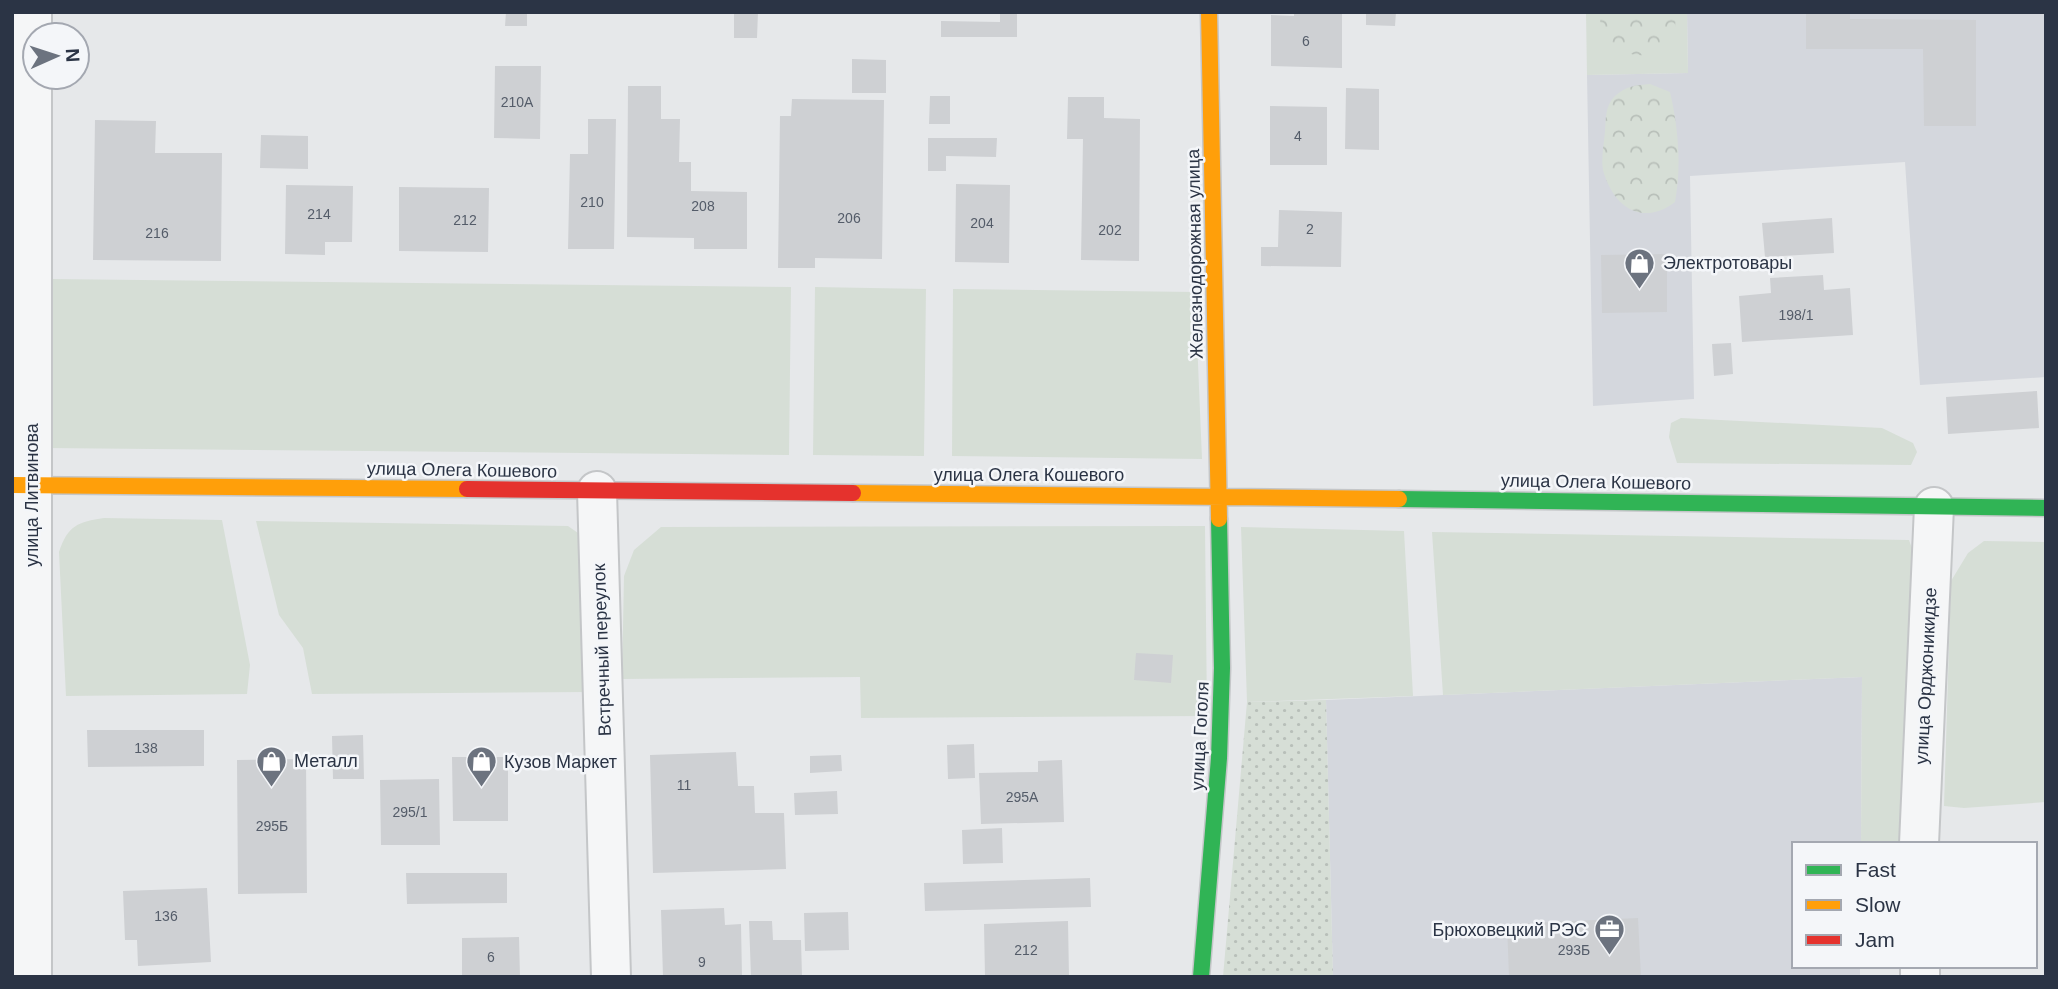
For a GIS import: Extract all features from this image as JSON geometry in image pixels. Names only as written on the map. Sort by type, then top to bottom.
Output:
[{"type":"main road","name":"Железнодорожная улица","points":[[1209,12],[1220,496]]},
{"type":"main road","name":"улица Олега Кошевого","points":[[22,485],[1220,496],[2046,509]]},
{"type":"main road","name":"улица Гоголя","points":[[1201,977],[1219,758],[1222,668],[1220,496]]},
{"type":"street","name":"улица Литвинова","points":[[32,12],[22,485],[32,977]]},
{"type":"street","name":"Встречный переулок","points":[[597,491],[611,977]]},
{"type":"street","name":"улица Орджоникидзе","points":[[1919,842],[1934,507]]},
{"type":"shaded area","points":[[1687,12],[2046,12],[2046,377],[1920,385],[1905,162],[1690,176],[1694,399],[1593,406],[1587,75],[1688,73]]},
{"type":"shaded area","name":"Брюховецкий РЭС","points":[[1862,677],[1861,842],[1792,842],[1792,968],[1860,968],[1860,977],[1333,977],[1326,700]]},
{"type":"green space","points":[[1586,12],[1687,12],[1688,73],[1587,75]]},
{"type":"green space","points":[[1599,12],[1676,12],[1675,28],[1665,50],[1653,54],[1631,54],[1612,44],[1601,25]]},
{"type":"green space","points":[[1650,84],[1670,92],[1677,133],[1678,175],[1675,202],[1651,213],[1640,213],[1621,203],[1614,194],[1603,170],[1602,156],[1609,104],[1627,88]]},
{"type":"green space","points":[[49,279],[791,287],[789,455],[47,448]]},
{"type":"green space","points":[[815,287],[926,289],[924,456],[813,455]]},
{"type":"green space","points":[[953,289],[1195,292],[1202,459],[952,456]]},
{"type":"green space","points":[[1681,418],[1882,428],[1913,443],[1917,452],[1911,465],[1677,463],[1669,437],[1671,423]]},
{"type":"green space","points":[[104,518],[222,520],[250,665],[247,694],[66,696],[59,552],[66,536],[75,526]]},
{"type":"green space","points":[[256,521],[568,526],[578,533],[584,544],[589,692],[312,694],[303,648],[279,615]]},
{"type":"green space","points":[[1205,526],[1207,716],[861,718],[860,677],[622,679],[624,576],[634,550],[661,527]]},
{"type":"green space","points":[[1241,527],[1404,531],[1413,696],[1247,702]]},
{"type":"green space","points":[[1432,532],[1909,540],[1916,560],[1907,842],[1861,842],[1862,677],[1443,695]]},
{"type":"green space","points":[[1984,541],[2046,542],[2046,802],[1964,808],[1944,806],[1951,581],[1968,553]]},
{"type":"green space","points":[[1326,700],[1333,977],[1223,977],[1247,702]]},
{"type":"building","points":[[506,12],[527,12],[527,26],[505,26]]},
{"type":"building","points":[[734,12],[758,12],[757,38],[734,38]]},
{"type":"building","points":[[1000,12],[1017,12],[1017,37],[941,37],[941,21],[1000,22]]},
{"type":"building","points":[[1294,12],[1342,12],[1342,68],[1271,66],[1271,15],[1294,16]]},
{"type":"building","points":[[1366,12],[1396,12],[1395,26],[1366,25]]},
{"type":"building","points":[[1806,12],[1850,12],[1850,19],[1976,20],[1976,126],[1924,126],[1923,49],[1806,49]]},
{"type":"building","points":[[852,59],[886,60],[886,93],[852,93]]},
{"type":"building","points":[[495,66],[541,66],[540,139],[494,138]]},
{"type":"building","points":[[628,86],[661,86],[661,119],[680,119],[679,162],[691,162],[691,191],[747,192],[747,249],[694,249],[694,238],[627,237]]},
{"type":"building","points":[[1346,88],[1379,89],[1379,150],[1345,149]]},
{"type":"building","points":[[930,96],[950,96],[950,124],[929,124]]},
{"type":"building","points":[[1068,97],[1104,97],[1104,118],[1140,119],[1139,261],[1081,260],[1083,139],[1067,139]]},
{"type":"building","points":[[792,99],[884,100],[882,259],[815,258],[815,268],[778,268],[780,116],[791,116]]},
{"type":"building","points":[[1270,106],[1327,107],[1327,165],[1270,165]]},
{"type":"building","points":[[588,119],[616,119],[614,249],[568,249],[570,154],[588,154]]},
{"type":"building","points":[[95,120],[156,121],[155,153],[222,153],[221,261],[93,260]]},
{"type":"building","points":[[261,135],[308,136],[308,169],[260,168]]},
{"type":"building","points":[[928,138],[997,138],[996,157],[946,156],[946,171],[928,171]]},
{"type":"building","points":[[956,184],[1010,185],[1009,263],[955,262]]},
{"type":"building","points":[[286,185],[353,186],[352,242],[325,242],[325,255],[285,254]]},
{"type":"building","points":[[399,187],[489,188],[488,252],[399,251]]},
{"type":"building","points":[[1279,210],[1342,212],[1341,267],[1261,266],[1261,247],[1278,247]]},
{"type":"building","points":[[1832,218],[1834,253],[1765,257],[1762,223]]},
{"type":"building","points":[[1667,254],[1667,312],[1602,313],[1601,255]]},
{"type":"building","points":[[1823,275],[1824,290],[1850,288],[1853,335],[1742,342],[1739,296],[1771,293],[1770,278]]},
{"type":"building","points":[[1731,343],[1733,374],[1714,376],[1712,344]]},
{"type":"building","points":[[2037,391],[2039,428],[1948,434],[1946,397]]},
{"type":"building","points":[[1136,653],[1173,655],[1171,683],[1134,680]]},
{"type":"building","points":[[87,730],[204,730],[204,766],[88,767]]},
{"type":"building","points":[[363,735],[364,779],[333,779],[332,736]]},
{"type":"building","points":[[974,744],[975,778],[948,779],[947,745]]},
{"type":"building","points":[[736,752],[738,786],[754,786],[755,813],[784,813],[786,869],[653,873],[650,755]]},
{"type":"building","points":[[841,755],[842,771],[810,773],[810,756]]},
{"type":"building","points":[[452,757],[508,757],[508,821],[453,821]]},
{"type":"building","points":[[306,759],[307,893],[238,894],[237,760]]},
{"type":"building","points":[[1062,760],[1064,822],[981,824],[979,773],[1038,772],[1038,761]]},
{"type":"building","points":[[439,779],[440,845],[381,845],[380,780]]},
{"type":"building","points":[[837,791],[838,814],[795,815],[794,793]]},
{"type":"building","points":[[1002,828],[1003,863],[963,864],[962,830]]},
{"type":"building","points":[[406,873],[507,873],[507,903],[407,904]]},
{"type":"building","points":[[1090,878],[1091,907],[925,911],[924,883]]},
{"type":"building","points":[[207,888],[211,962],[138,966],[137,940],[125,940],[123,891]]},
{"type":"building","points":[[724,908],[725,925],[741,924],[742,977],[663,977],[661,910]]},
{"type":"building","points":[[848,912],[849,950],[805,951],[804,913]]},
{"type":"building","points":[[1638,918],[1641,977],[1509,977],[1507,924]]},
{"type":"building","points":[[749,921],[772,921],[773,940],[801,940],[802,977],[751,977]]},
{"type":"building","points":[[1068,921],[1069,977],[985,977],[984,924]]},
{"type":"building","points":[[519,937],[520,977],[462,977],[462,938]]},
{"type":"traffic: fast","points":[[1399,499],[2046,508]]},
{"type":"traffic: fast","points":[[1201,977],[1219,758],[1222,668],[1219,519]]},
{"type":"traffic: slow","points":[[1209,12],[1219,519]]},
{"type":"traffic: slow","points":[[12,485],[467,489]]},
{"type":"traffic: slow","points":[[853,493],[1399,499]]},
{"type":"traffic: jam","points":[[467,489],[853,493]]},
{"type":"place","name":"Электротовары","points":[[1640,290]]},
{"type":"place","name":"Металл","points":[[271,788]]},
{"type":"place","name":"Кузов Маркет","points":[[481,789]]},
{"type":"place","name":"Брюховецкий РЭС","points":[[1610,957]]}]
